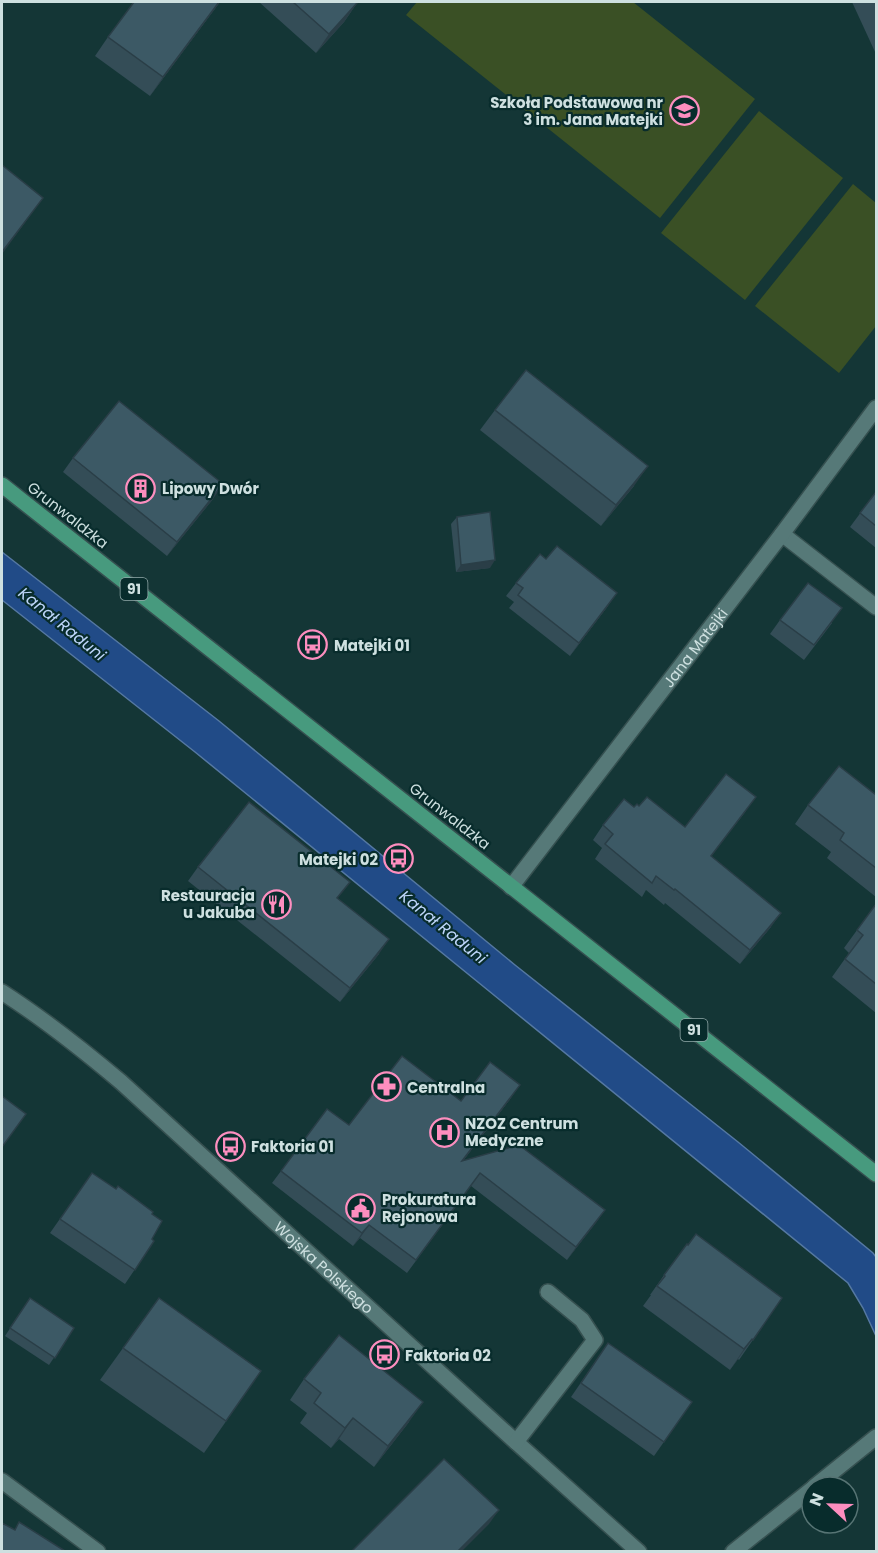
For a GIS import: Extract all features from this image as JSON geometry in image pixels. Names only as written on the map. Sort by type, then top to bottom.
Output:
[{"type":"main road","name":"Grunwaldzka","points":[[2,485],[876,1174]]},
{"type":"street","name":"Jana Matejki","points":[[511,887],[876,408]]},
{"type":"street","points":[[782,534],[876,607]]},
{"type":"street","name":"Wojska Polskiego","points":[[2,992],[72,1041],[121,1083],[639,1551]]},
{"type":"street","points":[[516,1442],[595,1340],[582,1320],[548,1292]]},
{"type":"street","points":[[829,1475],[876,1437]]},
{"type":"street","points":[[2,1481],[98,1551]]},
{"type":"street","points":[[733,1551],[800,1498]]},
{"type":"green space","points":[[417,2],[633,2],[755,99],[660,218],[406,15]]},
{"type":"green space","points":[[759,111],[843,178],[745,300],[661,233]]},
{"type":"green space","points":[[853,184],[876,203],[876,326],[839,373],[755,306]]},
{"type":"water","name":"Kanał Raduni","points":[[2,552],[219,721],[515,965],[738,1142],[873,1253],[876,1257],[876,1336],[848,1283],[195,752],[2,600]]},
{"type":"building","points":[[134,2],[219,2],[163,77],[108,37]]},
{"type":"building","points":[[293,2],[356,2],[357,3],[329,34]]},
{"type":"building","points":[[2,165],[43,198],[2,252]]},
{"type":"building","points":[[526,370],[648,466],[616,505],[495,410]]},
{"type":"building","name":"Lipowy Dwór","points":[[119,401],[223,484],[177,542],[73,458]]},
{"type":"building","points":[[876,492],[876,526],[860,513]]},
{"type":"building","points":[[490,512],[495,560],[461,565],[457,517]]},
{"type":"building","points":[[557,546],[617,593],[579,643],[518,595],[523,588],[516,583],[540,554],[546,559]]},
{"type":"building","points":[[808,583],[842,608],[814,645],[780,620]]},
{"type":"building","points":[[839,766],[875,794],[876,792],[876,868],[840,840],[844,833],[808,805]]},
{"type":"building","points":[[726,774],[756,797],[711,856],[781,913],[750,950],[675,889],[656,876],[652,883],[605,844],[613,834],[603,825],[624,799],[634,807],[637,804],[639,806],[647,797],[685,827]]},
{"type":"building","name":"Restauracja u Jakuba","points":[[249,802],[350,882],[337,898],[389,939],[350,988],[198,867]]},
{"type":"building","points":[[876,904],[876,984],[845,959],[863,935],[857,930]]},
{"type":"building","points":[[402,1056],[461,1101],[490,1062],[520,1085],[462,1161],[519,1145],[605,1210],[576,1247],[480,1173],[416,1260],[369,1225],[362,1233],[281,1171],[327,1109],[349,1125]]},
{"type":"building","points":[[2,1096],[26,1114],[2,1147]]},
{"type":"building","points":[[92,1173],[116,1189],[118,1186],[162,1221],[152,1239],[154,1241],[135,1270],[60,1219]]},
{"type":"building","points":[[696,1234],[782,1298],[753,1340],[744,1349],[657,1286]]},
{"type":"building","points":[[30,1298],[74,1328],[55,1358],[10,1328]]},
{"type":"building","points":[[159,1298],[261,1371],[226,1421],[123,1348]]},
{"type":"building","points":[[339,1335],[423,1402],[388,1446],[353,1418],[345,1428],[314,1403],[321,1393],[304,1379]]},
{"type":"building","points":[[608,1343],[692,1402],[664,1442],[581,1383]]},
{"type":"building","points":[[444,1459],[499,1510],[458,1551],[352,1551]]},
{"type":"building","points":[[19,1522],[65,1551],[2,1551],[2,1523],[15,1530]]},
{"type":"place","name":"Szkoła Podstawowa nr 3 im. Jana Matejki","points":[[684,111]]},
{"type":"place","name":"Lipowy Dwór","points":[[141,488]]},
{"type":"place","name":"Matejki 01","points":[[313,645]]},
{"type":"place","name":"Matejki 02","points":[[399,859]]},
{"type":"place","name":"Restauracja u Jakuba","points":[[276,904]]},
{"type":"place","name":"Centralna","points":[[386,1087]]},
{"type":"place","name":"NZOZ Centrum Medyczne","points":[[444,1132]]},
{"type":"place","name":"Faktoria 01","points":[[230,1146]]},
{"type":"place","name":"Prokuratura Rejonowa","points":[[361,1208]]},
{"type":"place","name":"Faktoria 02","points":[[384,1355]]}]
